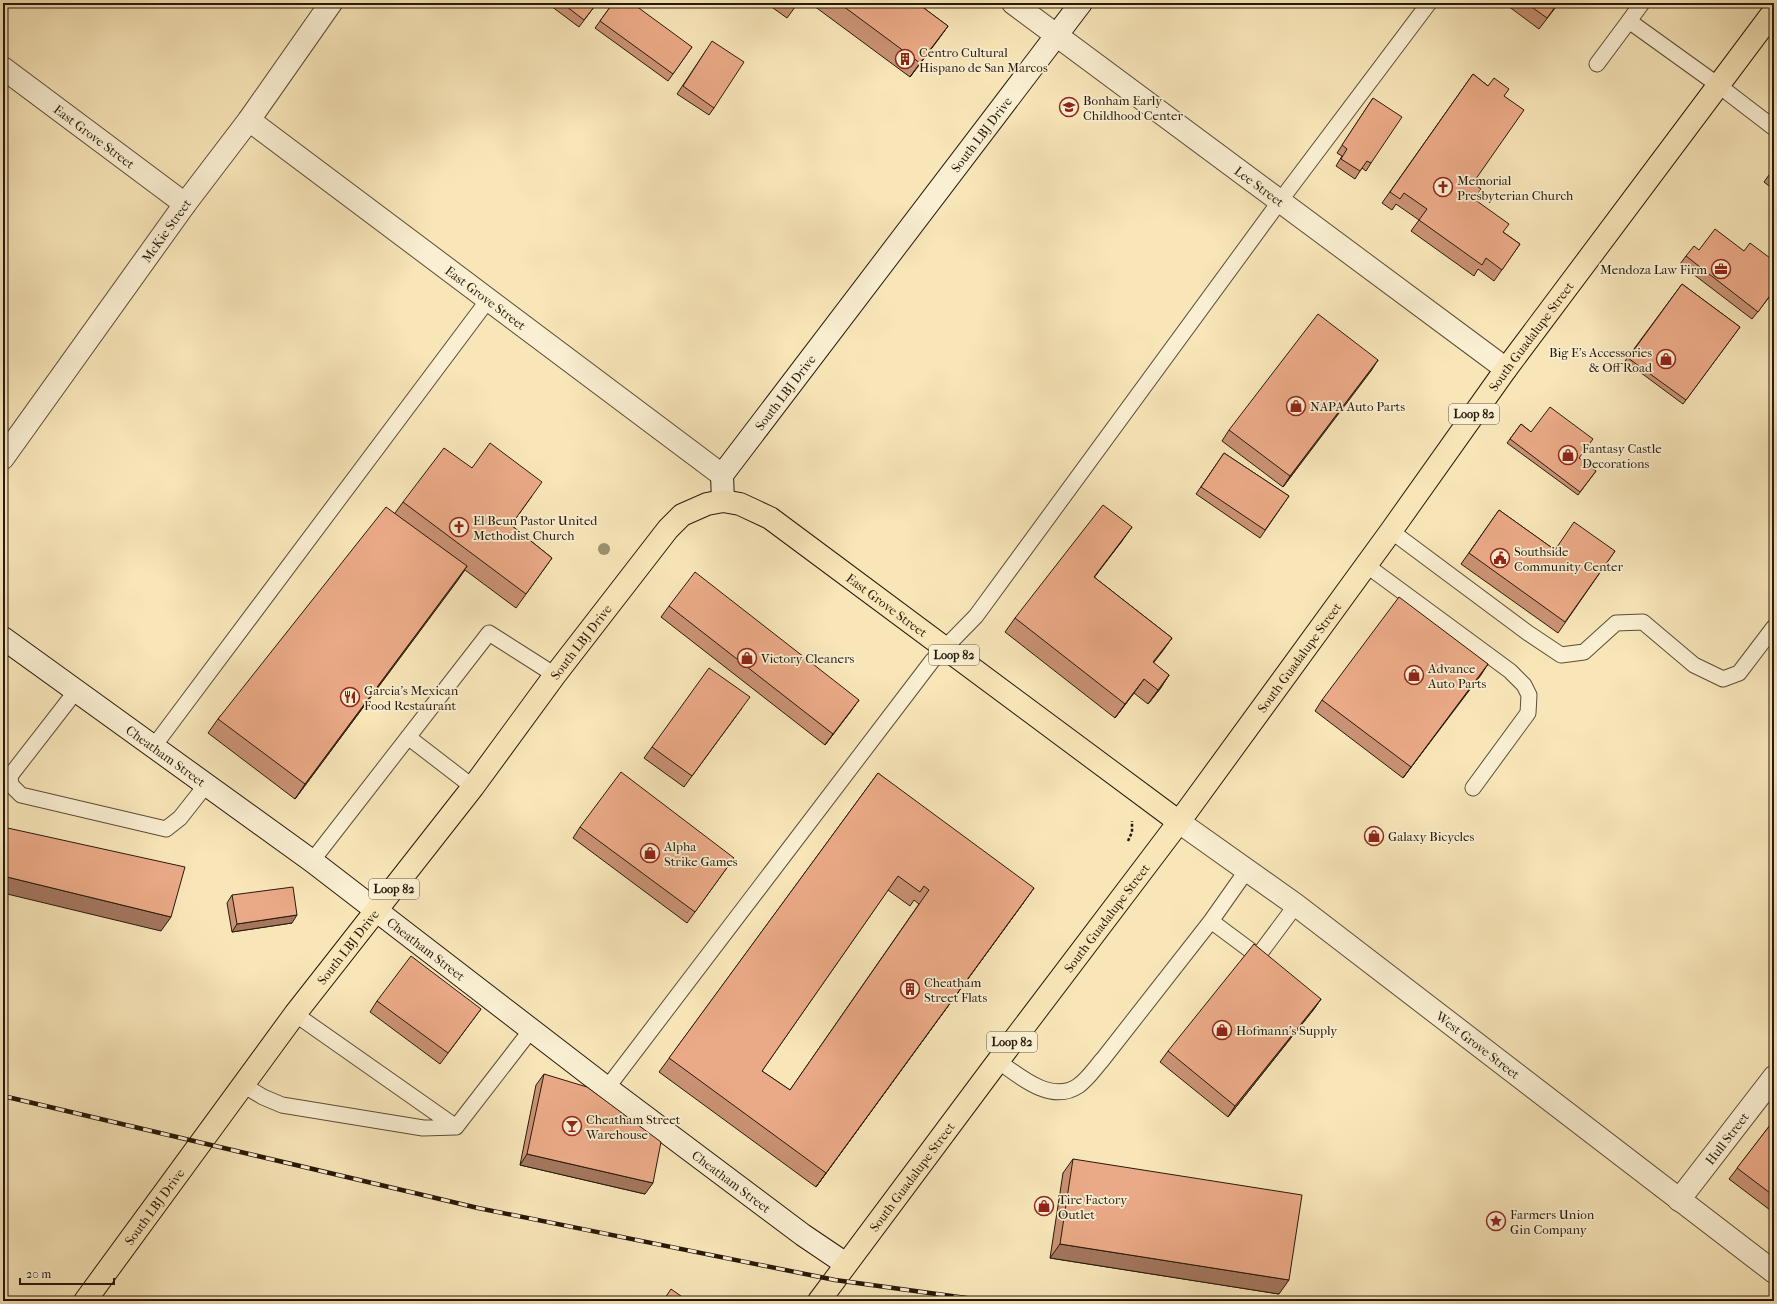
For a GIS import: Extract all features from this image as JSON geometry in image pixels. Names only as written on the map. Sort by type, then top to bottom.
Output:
[{"type":"main road","name":"South Guadalupe Street","points":[[819,1301],[998,1060],[1180,822],[1391,531],[1506,369],[1774,11]]},
{"type":"main road","name":"East Grove Street","points":[[723,501],[740,504],[770,518],[1180,822]]},
{"type":"main road","name":"South LBJ Drive","points":[[85,1301],[295,1014],[473,787],[555,675],[677,520],[682,515],[707,504],[723,501]]},
{"type":"street","name":"McKie Street","points":[[3,458],[185,204],[249,120],[331,3]]},
{"type":"street","name":"Lee Street","points":[[1013,3],[1506,369]]},
{"type":"street","name":"South LBJ Drive","points":[[722,475],[1081,3]]},
{"type":"street","name":"East Grove Street","points":[[3,68],[185,204]]},
{"type":"street","name":"East Grove Street","points":[[249,120],[722,475]]},
{"type":"street","points":[[722,475],[723,501]]},
{"type":"street","name":"Cheatham Street","points":[[3,638],[312,861],[607,1088],[802,1235],[846,1264]]},
{"type":"street","name":"West Grove Street","points":[[1180,822],[1296,905],[1774,1272]]},
{"type":"street","name":"Hull Street","points":[[1679,1200],[1774,1077]]},
{"type":"lane","points":[[607,1088],[919,677],[944,648],[976,616],[1280,201],[1429,3]]},
{"type":"lane","points":[[1597,64],[1642,3]]},
{"type":"lane","points":[[1770,3],[1774,6]]},
{"type":"lane","points":[[1628,21],[1718,85],[1774,128]]},
{"type":"lane","points":[[154,746],[488,300]]},
{"type":"lane","points":[[1391,531],[1561,656],[1584,652],[1616,623],[1643,622],[1694,665],[1723,679],[1740,673],[1774,627]]},
{"type":"lane","points":[[1366,564],[1510,671],[1524,685],[1529,695],[1528,714],[1473,788]]},
{"type":"lane","points":[[312,861],[490,633],[555,675]]},
{"type":"lane","points":[[76,691],[10,776],[11,786],[21,795],[166,829],[180,818],[206,785]]},
{"type":"lane","points":[[408,737],[473,787]]},
{"type":"lane","points":[[998,1060],[1023,1079],[1038,1086],[1054,1091],[1067,1091],[1077,1086],[1087,1078],[1103,1059],[1211,921],[1247,870]]},
{"type":"lane","points":[[1211,921],[1258,956],[1296,905]]},
{"type":"lane","points":[[295,1014],[456,1127]]},
{"type":"lane","points":[[456,1127],[531,1030]]},
{"type":"lane","points":[[243,1085],[263,1097],[282,1105],[423,1128],[456,1127]]},
{"type":"building","points":[[562,3],[597,3],[584,20]]},
{"type":"building","points":[[613,3],[632,3],[692,47],[673,74],[600,21]]},
{"type":"building","points":[[839,3],[917,3],[948,26],[920,63]]},
{"type":"building","points":[[1526,3],[1558,3],[1547,18]]},
{"type":"building","points":[[712,41],[744,62],[714,108],[683,86]]},
{"type":"building","points":[[1473,74],[1488,86],[1494,78],[1509,89],[1504,96],[1524,110],[1473,183],[1481,189],[1474,199],[1509,224],[1503,232],[1520,244],[1502,270],[1486,258],[1482,265],[1419,220],[1427,209],[1404,193],[1400,199],[1390,192]]},
{"type":"building","points":[[1373,98],[1402,117],[1371,163],[1367,161],[1360,171],[1341,159],[1347,149],[1342,145]]},
{"type":"building","points":[[1715,229],[1744,251],[1750,243],[1774,261],[1774,290],[1758,312],[1686,256],[1694,246],[1699,250]]},
{"type":"building","points":[[1682,284],[1740,327],[1686,400],[1628,358]]},
{"type":"building","name":"NAPA Auto Parts","points":[[1318,314],[1378,360],[1290,476],[1229,430]]},
{"type":"building","points":[[1550,407],[1593,439],[1579,458],[1596,471],[1580,492],[1510,439],[1521,424],[1531,432]]},
{"type":"building","name":"El Beun Pastor United Methodist Church","points":[[490,443],[542,482],[511,525],[552,558],[526,594],[403,502],[444,448],[472,468]]},
{"type":"building","points":[[1224,453],[1289,496],[1265,530],[1201,487]]},
{"type":"building","points":[[1103,505],[1132,527],[1094,577],[1172,638],[1153,662],[1169,675],[1158,690],[1144,679],[1125,704],[1015,618]]},
{"type":"building","points":[[386,507],[467,566],[305,784],[218,719]]},
{"type":"building","points":[[1499,510],[1555,550],[1574,522],[1615,551],[1565,622],[1469,553]]},
{"type":"building","points":[[695,572],[859,700],[833,734],[669,606]]},
{"type":"building","points":[[1399,597],[1488,664],[1411,767],[1322,700]]},
{"type":"building","points":[[709,668],[750,697],[692,776],[652,747]]},
{"type":"building","name":"Alpha Strike Games","points":[[621,772],[734,858],[695,912],[580,827]]},
{"type":"building","name":"Cheatham Street Flats","points":[[878,773],[1034,888],[826,1173],[669,1058]],"holes":[[[898,876],[920,892],[924,886],[929,890],[790,1090],[762,1071]]]},
{"type":"building","points":[[3,827],[185,867],[171,917],[3,876]]},
{"type":"building","points":[[293,887],[297,915],[237,924],[232,895]]},
{"type":"building","points":[[1254,944],[1321,999],[1235,1106],[1168,1051]]},
{"type":"building","points":[[411,956],[481,1009],[448,1053],[377,1001]]},
{"type":"building","name":"Cheatham Street Warehouse","points":[[544,1074],[587,1087],[661,1142],[653,1183],[527,1154]]},
{"type":"building","points":[[1774,1120],[1774,1196],[1737,1168]]},
{"type":"building","points":[[1073,1159],[1302,1195],[1289,1280],[1060,1244]]},
{"type":"building","points":[[671,1289],[688,1301],[663,1301]]},
{"type":"railway","points":[[3,1096],[478,1208],[835,1280],[988,1301]]},
{"type":"place","name":"Centro Cultural Hispano de San Marcos","points":[[905,59]]},
{"type":"place","name":"Bonham Early Childhood Center","points":[[1069,107]]},
{"type":"place","name":"Memorial Presbyterian Church","points":[[1443,187]]},
{"type":"place","name":"Mendoza Law Firm","points":[[1721,269]]},
{"type":"place","name":"Big E's Accessories & Off Road","points":[[1666,359]]},
{"type":"place","name":"NAPA Auto Parts","points":[[1296,406]]},
{"type":"place","name":"Fantasy Castle Decorations","points":[[1568,455]]},
{"type":"place","name":"El Beun Pastor United Methodist Church","points":[[459,527]]},
{"type":"place","name":"Southside Community Center","points":[[1500,558]]},
{"type":"place","name":"Victory Cleaners","points":[[747,658]]},
{"type":"place","name":"Advance Auto Parts","points":[[1414,675]]},
{"type":"place","name":"Garcia's Mexican Food Restaurant","points":[[350,697]]},
{"type":"place","name":"Galaxy Bicycles","points":[[1374,836]]},
{"type":"place","name":"Alpha Strike Games","points":[[650,853]]},
{"type":"place","name":"Cheatham Street Flats","points":[[910,989]]},
{"type":"place","name":"Hofmann's Supply","points":[[1222,1030]]},
{"type":"place","name":"Cheatham Street Warehouse","points":[[572,1126]]},
{"type":"place","name":"Tire Factory Outlet","points":[[1044,1206]]},
{"type":"place","name":"Farmers Union Gin Company","points":[[1496,1221]]}]
